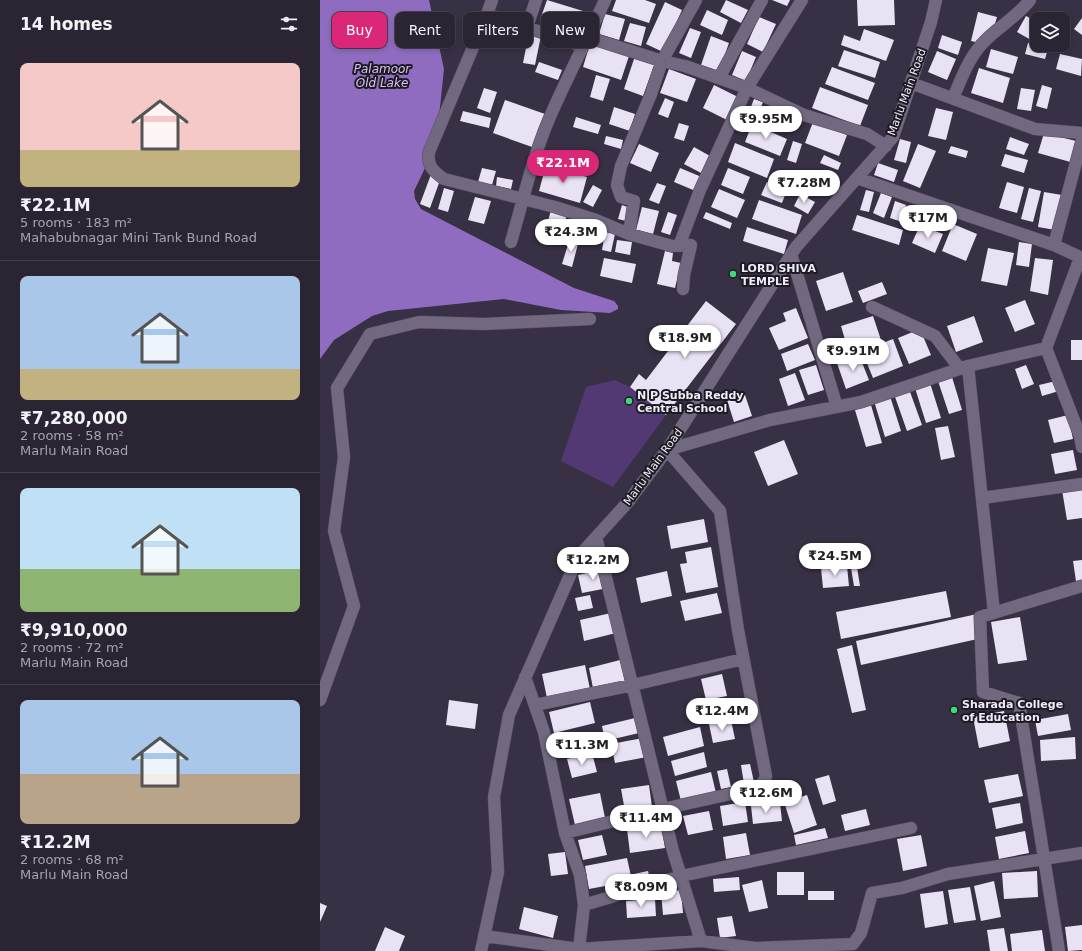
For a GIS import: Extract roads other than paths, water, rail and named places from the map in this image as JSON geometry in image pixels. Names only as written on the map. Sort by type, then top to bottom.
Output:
[{"type":"street","points":[[488,12],[492,0]]},
{"type":"street","points":[[532,12],[536,0]]},
{"type":"street","points":[[599,13],[605,0]]},
{"type":"street","points":[[628,234],[634,201],[621,197],[617,185],[622,166],[651,94],[662,61],[696,0]]},
{"type":"street","points":[[719,78],[762,0]]},
{"type":"street","points":[[679,246],[700,190],[747,88],[802,0]]},
{"type":"street","name":"Marlu Main Road","points":[[481,951],[498,872],[494,797],[509,715],[578,556],[628,502],[667,450],[791,254],[893,137],[932,22],[936,0]]},
{"type":"street","points":[[953,98],[970,61],[982,43],[1020,13],[1030,0]]},
{"type":"street","points":[[599,45],[685,66],[747,88],[804,114],[867,134],[886,146]]},
{"type":"street","points":[[473,48],[429,152],[428,160],[432,170],[444,179],[523,198],[596,220],[628,234],[672,246],[691,245],[684,275],[684,289]]},
{"type":"street","points":[[511,242],[523,198],[549,120],[582,48]]},
{"type":"street","points":[[911,83],[1035,129],[1082,133]]},
{"type":"street","points":[[1054,245],[1082,140]]},
{"type":"street","points":[[857,178],[1054,245],[1081,258],[1046,348],[1080,436],[1082,447]]},
{"type":"street","points":[[791,254],[837,407]]},
{"type":"street","points":[[872,307],[935,336],[964,367],[982,498],[994,613]]},
{"type":"street","points":[[320,700],[354,606],[334,531],[344,457],[337,388],[370,334],[419,322],[484,324],[590,319]]},
{"type":"street","points":[[565,833],[663,808],[753,789],[763,783],[766,776],[743,659],[720,511],[667,450],[770,420],[861,402],[964,367],[1046,348]]},
{"type":"street","points":[[982,498],[1082,484]]},
{"type":"street","points":[[596,537],[663,808],[681,876],[701,941]]},
{"type":"street","points":[[1059,951],[1019,703],[983,692],[980,617],[1082,586]]},
{"type":"street","points":[[535,705],[633,686],[743,659]]},
{"type":"street","points":[[526,677],[544,732],[553,766],[565,833],[580,875],[584,905],[579,950]]},
{"type":"street","points":[[584,905],[681,876],[910,828]]},
{"type":"street","points":[[484,936],[579,950],[701,941],[755,948],[853,944],[861,933],[872,893],[902,888],[948,874],[1082,853]]},
{"type":"water","name":"Palamoor Old Lake","points":[[320,0],[429,0],[432,12],[395,12],[395,48],[439,48],[444,69],[438,126],[427,164],[414,191],[415,199],[421,209],[574,288],[614,301],[618,306],[618,309],[610,313],[561,310],[504,299],[388,311],[372,316],[334,340],[320,359]]},
{"type":"place","name":"LORD SHIVA TEMPLE","points":[[733,274]]},
{"type":"place","name":"N P Subba Reddy Central School","points":[[629,401]]},
{"type":"place","name":"Sharada College of Education","points":[[954,710]]}]
